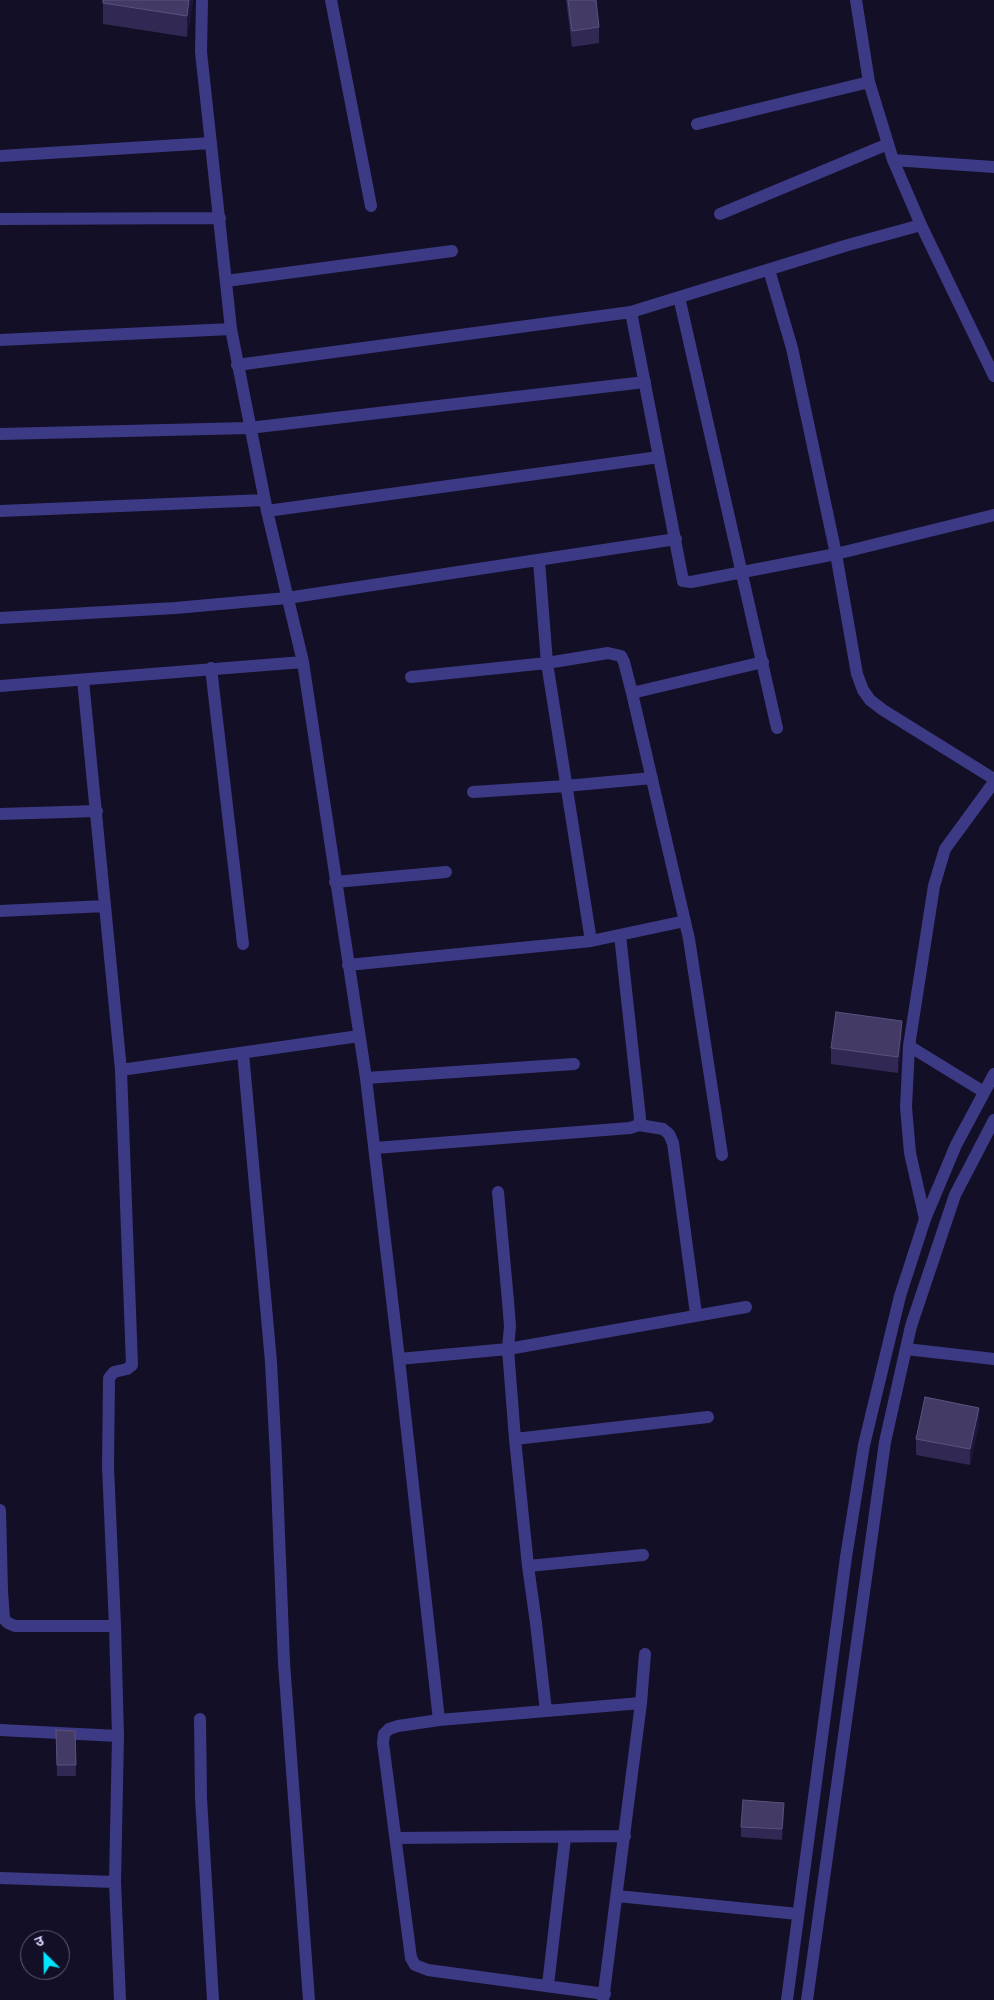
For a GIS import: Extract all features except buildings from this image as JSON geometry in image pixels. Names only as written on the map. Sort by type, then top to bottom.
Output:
[{"type":"street","points":[[202,0],[201,52],[231,329],[249,428],[303,662],[366,1078],[439,1720]]},
{"type":"street","points":[[331,0],[371,206]]},
{"type":"street","points":[[856,0],[869,82],[893,160],[921,225],[994,376]]},
{"type":"street","points":[[697,124],[869,82]]},
{"type":"street","points":[[0,156],[211,143]]},
{"type":"street","points":[[720,214],[888,144]]},
{"type":"street","points":[[893,160],[994,167]]},
{"type":"street","points":[[0,219],[220,218]]},
{"type":"street","points":[[237,365],[631,312],[921,225]]},
{"type":"street","points":[[226,281],[452,252]]},
{"type":"street","points":[[769,270],[792,348],[836,554],[857,674],[867,695],[883,710],[994,780],[946,849],[934,886],[910,1046],[906,1107],[910,1154],[925,1219]]},
{"type":"street","points":[[679,297],[777,728]]},
{"type":"street","points":[[631,312],[683,581],[691,582],[741,574],[836,554],[994,516]]},
{"type":"street","points":[[0,340],[231,329]]},
{"type":"street","points":[[0,434],[249,428],[644,382]]},
{"type":"street","points":[[0,511],[266,506],[659,456]]},
{"type":"street","points":[[0,618],[175,608],[287,598],[676,539]]},
{"type":"street","points":[[539,561],[547,663],[591,941]]},
{"type":"street","points":[[411,677],[547,663],[608,653],[621,656],[632,692],[685,921],[722,1155]]},
{"type":"street","points":[[0,686],[303,662]]},
{"type":"street","points":[[632,692],[763,662]]},
{"type":"street","points":[[211,668],[243,944]]},
{"type":"street","points":[[83,680],[121,1070],[132,1365],[127,1369],[114,1372],[109,1378],[108,1467],[118,1736],[115,1882],[120,2000]]},
{"type":"street","points":[[473,792],[652,778]]},
{"type":"street","points":[[0,814],[97,811]]},
{"type":"street","points":[[335,882],[446,872]]},
{"type":"street","points":[[0,911],[105,906]]},
{"type":"street","points":[[348,965],[591,941],[685,921]]},
{"type":"street","points":[[620,935],[640,1118],[639,1125]]},
{"type":"street","points":[[121,1070],[359,1036]]},
{"type":"street","points":[[910,1046],[984,1092]]},
{"type":"street","points":[[243,1053],[271,1362],[284,1663],[309,2000]]},
{"type":"street","points":[[366,1078],[574,1064]]},
{"type":"street","points":[[787,2000],[846,1557],[864,1445],[900,1296],[925,1219],[956,1145],[994,1074]]},
{"type":"street","points":[[808,2000],[885,1442],[911,1326],[954,1195],[994,1120]]},
{"type":"street","points":[[375,1148],[630,1128],[639,1125],[663,1129],[670,1134],[673,1143],[696,1314]]},
{"type":"street","points":[[498,1192],[510,1326],[508,1349],[515,1439],[546,1711]]},
{"type":"street","points":[[399,1359],[508,1349],[696,1314],[746,1307]]},
{"type":"street","points":[[906,1349],[994,1359]]},
{"type":"street","points":[[515,1439],[708,1418]]},
{"type":"street","points":[[0,1510],[4,1618],[8,1623],[15,1626],[115,1626]]},
{"type":"street","points":[[528,1566],[643,1555]]},
{"type":"street","points":[[641,1703],[439,1720],[398,1726],[389,1729],[384,1734],[411,1958],[415,1965],[428,1970],[548,1986],[604,1997],[641,1703],[645,1654]]},
{"type":"street","points":[[200,1719],[201,1798],[213,2000]]},
{"type":"street","points":[[0,1730],[118,1736]]},
{"type":"street","points":[[396,1838],[624,1836]]},
{"type":"street","points":[[548,1986],[565,1838]]},
{"type":"street","points":[[0,1878],[115,1882]]},
{"type":"street","points":[[617,1896],[798,1914]]}]
